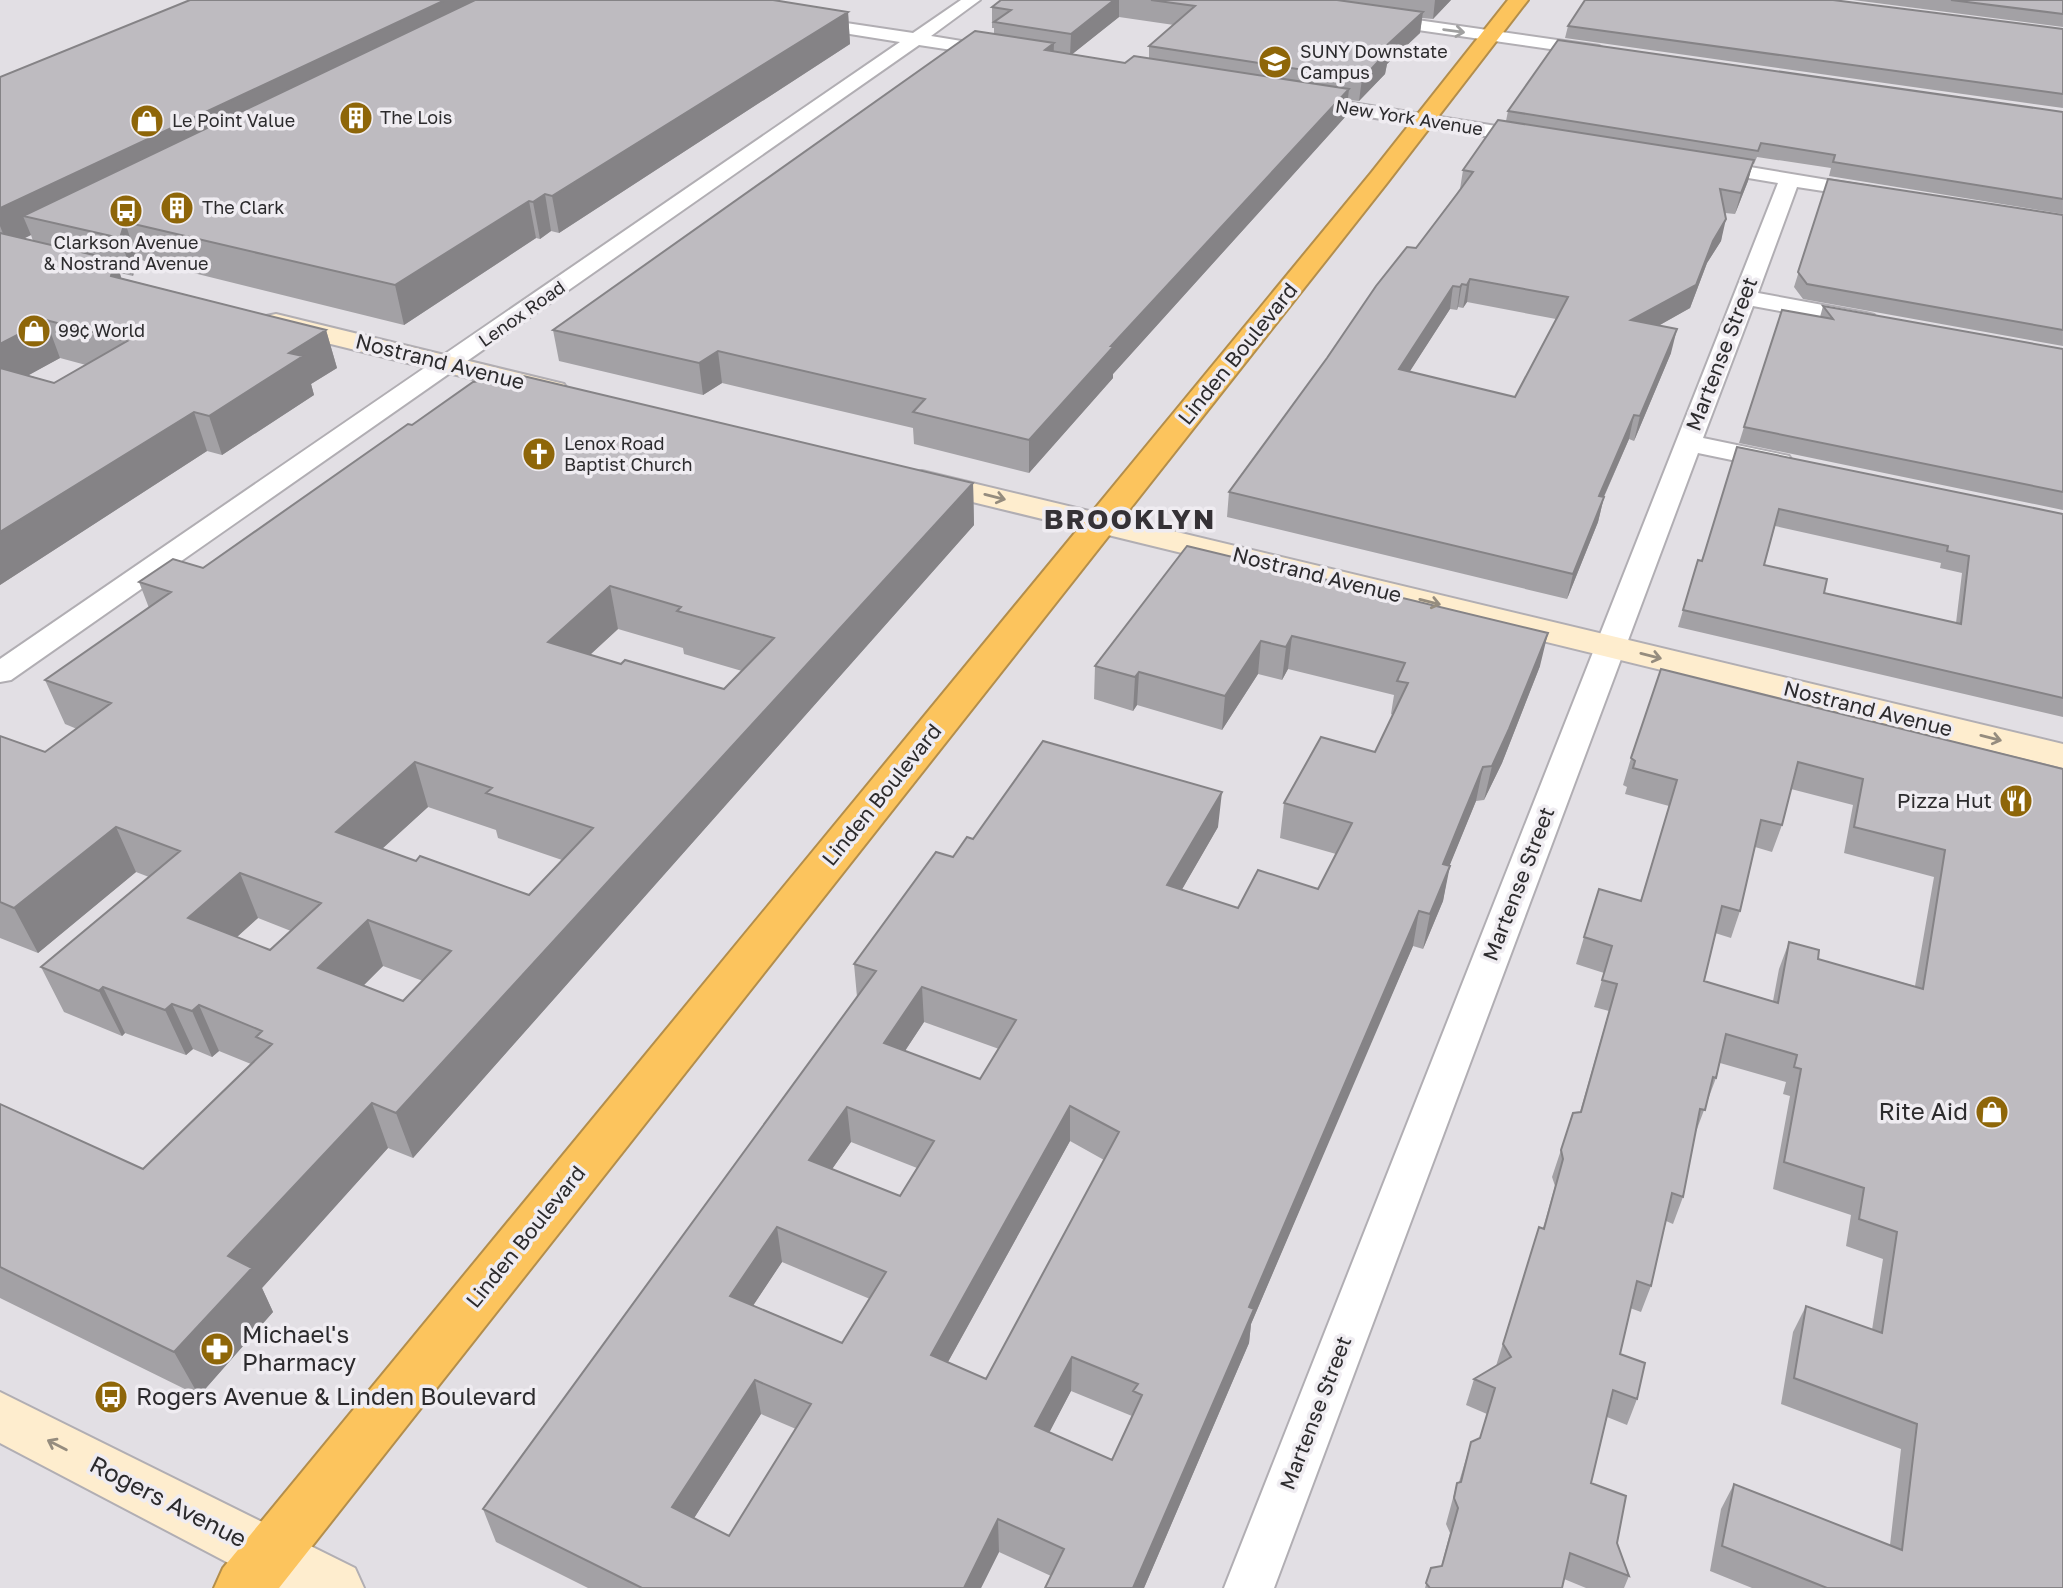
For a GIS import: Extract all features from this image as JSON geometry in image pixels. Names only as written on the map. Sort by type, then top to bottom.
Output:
[{"type":"highway","name":"Linden Boulevard","points":[[256,1571],[1425,121],[1518,0]]},
{"type":"main road","name":"Nostrand Avenue","points":[[247,315],[577,396]]},
{"type":"main road","name":"Nostrand Avenue","points":[[899,474],[2063,756]]},
{"type":"main road","name":"Rogers Avenue","points":[[0,1416],[256,1571],[335,1588]]},
{"type":"street","name":"Lenox Road","points":[[0,673],[450,364],[972,0]]},
{"type":"street","points":[[1362,17],[1620,54]]},
{"type":"street","points":[[791,19],[1018,56]]},
{"type":"street","name":"New York Avenue","points":[[1287,99],[1555,142]]},
{"type":"street","points":[[1691,163],[1886,195]]},
{"type":"street","name":"Martense Street","points":[[1249,1588],[1790,179]]},
{"type":"street","points":[[1744,297],[1889,324]]},
{"type":"street","points":[[1689,443],[1808,468]]},
{"type":"building","points":[[190,0],[445,0],[0,208],[0,77]]},
{"type":"building","points":[[475,0],[773,0],[848,12],[552,196],[545,194],[533,202],[529,201],[395,285],[125,222],[120,238],[23,216]]},
{"type":"building","points":[[1001,0],[1114,0],[1071,34],[994,22],[1011,10],[992,7]]},
{"type":"building","points":[[1151,0],[1337,0],[1423,12],[1385,47],[1389,48],[1385,51],[1387,52],[1362,79],[1149,46],[1195,6]]},
{"type":"building","points":[[1585,0],[1833,0],[2063,29],[2063,94],[1568,26]]},
{"type":"building","points":[[1951,0],[2063,0],[2063,14]]},
{"type":"building","points":[[975,31],[1054,43],[1045,50],[1125,63],[1134,56],[1349,89],[1111,346],[1114,346],[1029,440],[913,412],[925,399],[718,351],[699,363],[553,330]]},
{"type":"building","points":[[1558,40],[2063,112],[2063,199],[1833,162],[1835,155],[1761,143],[1758,151],[1508,111]]},
{"type":"building","points":[[1498,120],[1754,160],[1741,193],[1720,189],[1726,219],[1713,241],[1696,285],[1631,320],[1677,329],[1640,416],[1634,415],[1599,496],[1604,497],[1573,574],[1229,492],[1376,286],[1407,247],[1416,248],[1473,172],[1463,170]],"holes":[[[1470,279],[1568,297],[1515,397],[1399,369],[1453,286],[1467,285]]]},
{"type":"building","points":[[1828,179],[2063,215],[2063,330],[1807,284],[1798,272]]},
{"type":"building","points":[[0,233],[115,260],[111,276],[326,330],[289,353],[303,356],[209,416],[194,412],[0,532],[0,368],[54,383],[127,341],[46,320],[0,344]]},
{"type":"building","points":[[1823,306],[2063,349],[2063,492],[1744,427],[1782,310],[1833,319]]},
{"type":"building","points":[[519,375],[973,483],[396,1113],[372,1103],[228,1256],[252,1268],[174,1352],[0,1267],[0,1104],[143,1169],[272,1044],[256,1037],[262,1031],[199,1005],[192,1011],[172,1004],[165,1010],[103,987],[99,991],[41,967],[180,851],[116,827],[14,908],[0,902],[0,736],[45,752],[111,703],[45,680],[171,592],[139,582],[173,559],[203,568],[408,424],[412,425],[473,382]],"holes":[[[610,586],[681,607],[677,611],[774,638],[724,689],[625,660],[621,664],[548,642]],[[415,762],[492,788],[486,793],[593,828],[529,895],[420,856],[416,861],[336,832]],[[240,873],[321,903],[270,950],[188,918]],[[368,920],[451,951],[403,1001],[318,968]]]},
{"type":"building","points":[[1737,447],[2063,514],[2063,698],[1683,610],[1698,560],[1702,561]],"holes":[[[1779,509],[1948,546],[1947,551],[1969,556],[1961,624],[1824,593],[1827,579],[1764,565]]]},
{"type":"building","points":[[1187,546],[1548,633],[1492,766],[1483,767],[1443,864],[1450,866],[1430,914],[1419,911],[1249,1307],[1254,1309],[1133,1588],[1045,1588],[1064,1549],[998,1519],[964,1588],[642,1588],[483,1509],[876,971],[854,964],[936,852],[953,857],[967,837],[973,839],[1043,741],[1222,792],[1167,885],[1238,908],[1258,870],[1318,889],[1352,823],[1284,803],[1321,737],[1375,752],[1408,683],[1397,681],[1405,663],[1292,636],[1286,647],[1261,641],[1225,696],[1139,672],[1135,677],[1095,666]],"holes":[[[922,987],[1016,1020],[980,1079],[884,1043]],[[1070,1106],[1119,1132],[986,1379],[931,1355]],[[847,1107],[934,1141],[900,1196],[809,1160]],[[777,1227],[886,1272],[842,1343],[730,1296]],[[1072,1357],[1138,1384],[1133,1391],[1142,1395],[1112,1460],[1035,1426]],[[755,1380],[811,1404],[729,1536],[672,1507]]]},
{"type":"building","points":[[1661,669],[2063,769],[2063,1588],[1827,1588],[1722,1546],[1734,1484],[1902,1550],[1917,1424],[1794,1378],[1806,1306],[1882,1333],[1897,1232],[1859,1219],[1864,1188],[1784,1162],[1801,1069],[1794,1067],[1797,1055],[1726,1034],[1705,1110],[1700,1109],[1683,1197],[1672,1193],[1651,1286],[1637,1281],[1620,1354],[1645,1363],[1637,1399],[1613,1390],[1591,1483],[1626,1496],[1617,1543],[1629,1576],[1570,1553],[1562,1588],[1430,1588],[1426,1583],[1431,1568],[1442,1566],[1458,1508],[1454,1498],[1457,1483],[1461,1482],[1471,1442],[1480,1438],[1495,1388],[1474,1379],[1511,1357],[1503,1344],[1539,1227],[1544,1229],[1563,1159],[1561,1150],[1573,1113],[1581,1112],[1617,984],[1602,980],[1612,946],[1584,937],[1599,889],[1641,901],[1677,780],[1633,768],[1635,761],[1631,758]],"holes":[[[1798,762],[1863,779],[1854,827],[1945,850],[1923,989],[1818,959],[1819,950],[1789,942],[1778,1003],[1704,981],[1722,906],[1740,911],[1761,820],[1782,825]]]},
{"type":"place","name":"SUNY Downstate Campus","points":[[1275,62]]},
{"type":"place","name":"The Lois","points":[[356,118]]},
{"type":"place","name":"Le Point Value","points":[[147,121]]},
{"type":"place","name":"The Clark","points":[[177,208]]},
{"type":"place","name":"Clarkson Avenue & Nostrand Avenue","points":[[126,211]]},
{"type":"place","name":"99¢ World","points":[[34,331]]},
{"type":"place","name":"Lenox Road Baptist Church","points":[[539,454]]},
{"type":"place","name":"Pizza Hut","points":[[2016,801]]},
{"type":"place","name":"Rite Aid","points":[[1992,1112]]},
{"type":"place","name":"Michael's Pharmacy","points":[[217,1349]]},
{"type":"place","name":"Rogers Avenue & Linden Boulevard","points":[[111,1397]]},
{"type":"district","name":"BROOKLYN","points":[[1130,519]]}]
